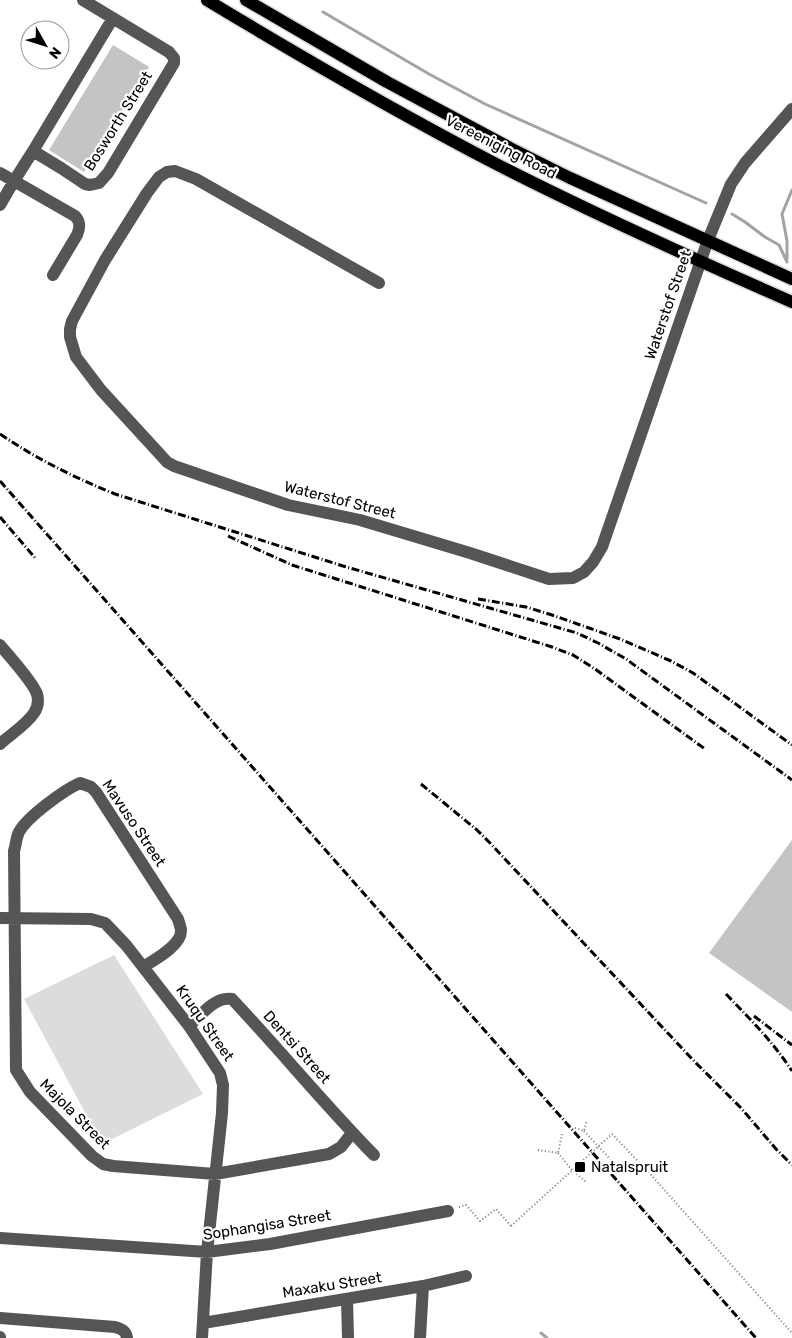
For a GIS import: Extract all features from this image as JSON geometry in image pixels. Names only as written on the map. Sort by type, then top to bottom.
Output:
[{"type":"main road","name":"Vereeniging Road","points":[[207,0],[357,89],[452,140],[557,194],[792,302]]},
{"type":"main road","name":"Vereeniging Road","points":[[246,0],[387,82],[512,150],[792,278]]},
{"type":"street","name":"Bosworth Street","points":[[33,151],[85,184],[99,183],[113,165],[174,60],[169,52],[83,0]]},
{"type":"street","points":[[0,205],[113,18]]},
{"type":"street","name":"Waterstof Street","points":[[379,283],[196,179],[175,171],[167,172],[159,177],[147,193],[105,260],[72,321],[70,338],[76,357],[101,390],[167,462],[174,466],[288,505],[360,520],[550,579],[573,578],[584,572],[593,562],[602,546],[708,240],[730,184],[745,163],[792,109]]},
{"type":"street","points":[[0,173],[75,216],[80,229],[53,276]]},
{"type":"street","points":[[0,645],[33,686],[37,694],[38,705],[34,714],[0,744]]},
{"type":"street","name":"Mavuso Street","points":[[16,918],[14,851],[19,832],[32,817],[49,803],[74,786],[80,783],[86,784],[91,786],[96,792],[178,919],[182,930],[177,941],[170,948],[143,967]]},
{"type":"street","name":"Kruqu Street","points":[[0,918],[91,919],[105,924],[115,933],[189,1026],[220,1072],[223,1085],[222,1113],[207,1252],[202,1338]]},
{"type":"street","name":"Majola Street","points":[[16,918],[16,1070],[25,1086],[102,1164],[214,1174],[329,1154],[341,1146],[352,1133]]},
{"type":"street","name":"Dentsi Street","points":[[189,1026],[216,1002],[227,998],[232,999],[374,1155]]},
{"type":"street","name":"Sophangisa Street","points":[[0,1238],[207,1252],[270,1244],[448,1211]]},
{"type":"street","name":"Maxaku Street","points":[[203,1323],[423,1286],[466,1276]]},
{"type":"street","points":[[420,1338],[423,1286]]},
{"type":"street","points":[[347,1299],[348,1338]]},
{"type":"street","points":[[0,1318],[116,1327],[122,1328],[127,1338]]},
{"type":"path","points":[[584,1131],[587,1120]]},
{"type":"path","points":[[575,1128],[584,1131],[611,1160]]},
{"type":"path","points":[[558,1154],[562,1134]]},
{"type":"path","points":[[448,1211],[466,1205],[480,1221],[496,1209],[510,1226],[612,1134],[792,1333]]},
{"type":"path","points":[[538,1150],[558,1154],[586,1182]]},
{"type":"shaded area","points":[[114,955],[203,1094],[102,1144],[24,999]]},
{"type":"building","points":[[113,45],[149,67],[84,172],[49,150]]},
{"type":"building","points":[[792,840],[792,1012],[709,953]]},
{"type":"waterway","points":[[323,12],[429,74],[485,104],[706,203]]},
{"type":"waterway","points":[[787,259],[787,241],[782,214],[792,190]]},
{"type":"waterway","points":[[732,214],[779,245],[787,262]]},
{"type":"waterway","points":[[541,1333],[547,1338]]},
{"type":"railway","points":[[0,434],[56,467],[115,494],[343,566],[577,633],[626,659],[792,780]]},
{"type":"railway","points":[[0,481],[756,1338]]},
{"type":"railway","points":[[0,517],[36,559]]},
{"type":"railway","points":[[228,536],[292,565],[573,655],[705,749]]},
{"type":"railway","points":[[478,599],[526,607],[552,615],[620,639],[671,661],[693,673],[792,745]]},
{"type":"railway","points":[[421,784],[490,843],[693,1060],[741,1108],[792,1165]]},
{"type":"railway","points":[[726,994],[753,1022],[792,1071]]},
{"type":"railway","points":[[754,1016],[792,1045]]},
{"type":"place","name":"Natalspruit","points":[[580,1167]]}]
